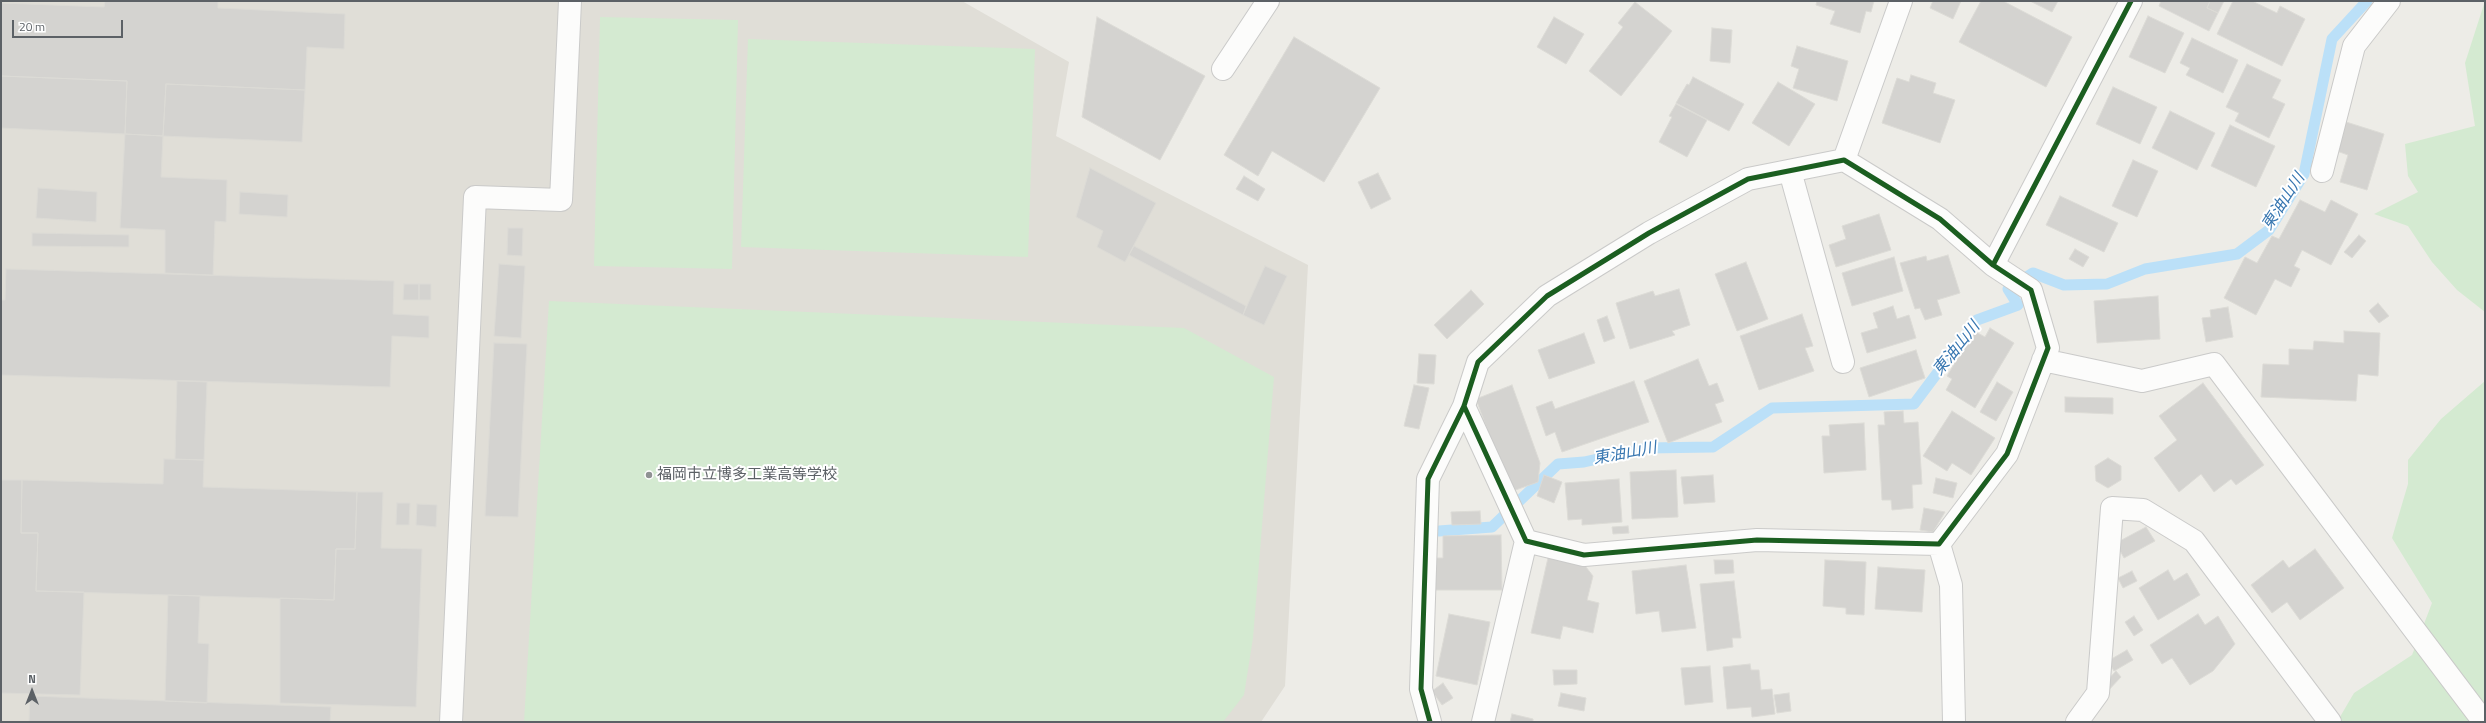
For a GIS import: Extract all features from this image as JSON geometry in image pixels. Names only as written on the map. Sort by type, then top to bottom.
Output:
[{"type":"street","points":[[451,722],[476,197],[561,200],[570,1]]},
{"type":"street","points":[[1223,70],[1268,1]]},
{"type":"street","points":[[1844,160],[1901,1]]},
{"type":"street","points":[[1993,265],[2131,1]]},
{"type":"street","points":[[2322,171],[2354,46],[2389,1]]},
{"type":"street","points":[[1430,722],[1421,689],[1428,479],[1464,406],[1478,362],[1547,296],[1649,233],[1748,179],[1844,160],[1940,219],[1993,265],[2031,290],[2048,348],[2007,454],[1939,544]]},
{"type":"street","points":[[1790,171],[1843,362]]},
{"type":"street","points":[[2043,360],[2142,380],[2214,364],[2480,721]]},
{"type":"street","points":[[1464,406],[1524,537],[1483,722]]},
{"type":"street","points":[[2077,722],[2098,694],[2112,508],[2143,510],[2194,541],[2330,722]]},
{"type":"street","points":[[1524,537],[1584,555],[1757,540],[1939,544]]},
{"type":"street","points":[[1939,544],[1951,585],[1954,722]]},
{"type":"shaded area","name":"福岡市立博多工業高等学校","points":[[1,1],[962,1],[1069,62],[1056,136],[1308,265],[1285,686],[1261,722],[1,722]]},
{"type":"green space","points":[[2485,1],[2485,312],[2457,290],[2432,262],[2408,226],[2374,214],[2418,192],[2408,176],[2405,144],[2475,126],[2465,63]]},
{"type":"green space","points":[[600,17],[738,20],[732,269],[594,266]]},
{"type":"green space","points":[[748,39],[1035,49],[1028,257],[741,247]]},
{"type":"green space","points":[[549,301],[1184,328],[1274,377],[1253,638],[1244,695],[1223,722],[524,722]]},
{"type":"green space","points":[[2485,381],[2485,722],[2337,722],[2354,693],[2412,655],[2432,603],[2392,538],[2408,484],[2408,460],[2441,419]]},
{"type":"building","points":[[105,1],[218,1],[218,8],[345,14],[344,49],[307,47],[305,90],[166,84],[163,136],[125,134],[127,81],[1,76],[1,3],[104,7]]},
{"type":"building","points":[[1817,1],[1874,1],[1871,12],[1866,11],[1860,33],[1830,24],[1835,11],[1816,5]]},
{"type":"building","points":[[1933,1],[1961,1],[1953,19],[1930,8]]},
{"type":"building","points":[[1981,1],[2003,1],[2072,37],[2046,87],[1959,42]]},
{"type":"building","points":[[2030,1],[2058,1],[2052,12]]},
{"type":"building","points":[[2161,1],[2210,1],[2207,8],[2218,13],[2209,31],[2159,6]]},
{"type":"building","points":[[2210,1],[2224,1],[2218,13],[2207,8]]},
{"type":"building","points":[[2233,1],[2252,1],[2277,13],[2280,6],[2305,19],[2282,66],[2217,34]]},
{"type":"building","points":[[1635,2],[1672,31],[1621,96],[1589,71],[1623,27],[1618,23]]},
{"type":"building","points":[[2148,16],[2184,33],[2165,73],[2129,57]]},
{"type":"building","points":[[1097,17],[1205,76],[1160,160],[1082,117]]},
{"type":"building","points":[[1554,17],[1584,34],[1566,64],[1537,47]]},
{"type":"building","points":[[1712,28],[1732,30],[1730,63],[1710,61]]},
{"type":"building","points":[[1294,37],[1380,88],[1324,182],[1272,151],[1258,176],[1224,155]]},
{"type":"building","points":[[2192,38],[2238,60],[2223,93],[2186,75],[2190,68],[2180,63]]},
{"type":"building","points":[[1797,46],[1848,61],[1837,101],[1793,88],[1799,69],[1791,66]]},
{"type":"building","points":[[2247,64],[2281,80],[2272,98],[2285,104],[2269,138],[2235,121],[2239,113],[2226,107]]},
{"type":"building","points":[[1911,75],[1936,83],[1933,93],[1955,100],[1940,143],[1882,123],[1897,78],[1909,82]]},
{"type":"building","points":[[1,76],[127,81],[125,134],[1,128]]},
{"type":"building","points":[[1693,77],[1744,104],[1729,131],[1676,103]]},
{"type":"building","points":[[1778,82],[1815,104],[1789,146],[1752,123]]},
{"type":"building","points":[[166,84],[305,90],[302,142],[163,136]]},
{"type":"building","points":[[2113,87],[2157,107],[2140,144],[2096,124]]},
{"type":"building","points":[[1676,104],[1707,120],[1687,157],[1659,142],[1672,117],[1669,116]]},
{"type":"building","points":[[2170,111],[2215,133],[2197,170],[2152,148]]},
{"type":"building","points":[[2343,121],[2384,134],[2367,190],[2340,182],[2348,155],[2334,150]]},
{"type":"building","points":[[2230,125],[2275,146],[2256,187],[2211,166]]},
{"type":"building","points":[[125,134],[163,136],[161,177],[227,180],[226,222],[215,221],[213,275],[165,273],[165,230],[120,228]]},
{"type":"building","points":[[2133,160],[2158,171],[2137,217],[2112,206]]},
{"type":"building","points":[[1090,168],[1156,203],[1125,262],[1097,247],[1103,231],[1076,217]]},
{"type":"building","points":[[1378,173],[1391,199],[1371,209],[1358,182]]},
{"type":"building","points":[[1244,176],[1265,189],[1258,201],[1236,189]]},
{"type":"building","points":[[38,188],[97,192],[96,222],[36,218]]},
{"type":"building","points":[[240,192],[288,195],[287,217],[239,214]]},
{"type":"building","points":[[2060,196],[2118,223],[2104,252],[2046,225]]},
{"type":"building","points":[[2300,200],[2325,212],[2331,200],[2358,214],[2331,265],[2302,250],[2294,266],[2300,269],[2291,287],[2275,279],[2256,315],[2224,298],[2245,257],[2257,263],[2272,236],[2279,239]]},
{"type":"building","points":[[1879,214],[1891,250],[1836,267],[1829,245],[1846,239],[1842,226]]},
{"type":"building","points":[[508,228],[523,228],[522,256],[507,255]]},
{"type":"building","points":[[32,233],[129,235],[129,247],[32,246]]},
{"type":"building","points":[[2359,235],[2366,241],[2352,258],[2344,252]]},
{"type":"building","points":[[1134,246],[1246,306],[1243,315],[1129,255]]},
{"type":"building","points":[[2075,249],[2089,257],[2083,267],[2069,259]]},
{"type":"building","points":[[1948,255],[1960,293],[1937,300],[1942,315],[1925,320],[1920,308],[1915,309],[1900,263],[1926,256],[1927,261]]},
{"type":"building","points":[[1894,257],[1903,291],[1852,306],[1842,273]]},
{"type":"building","points":[[1746,262],[1768,319],[1737,331],[1715,274]]},
{"type":"building","points":[[499,264],[525,266],[521,338],[494,336]]},
{"type":"building","points":[[1265,266],[1287,276],[1264,325],[1243,315]]},
{"type":"building","points":[[6,269],[394,281],[393,314],[429,316],[429,338],[392,336],[390,387],[1,375],[1,300],[5,300]]},
{"type":"building","points":[[404,284],[419,284],[419,300],[403,300]]},
{"type":"building","points":[[419,284],[431,284],[431,300],[419,300]]},
{"type":"building","points":[[1679,289],[1690,325],[1672,331],[1675,335],[1630,349],[1616,303],[1653,291],[1655,296]]},
{"type":"building","points":[[1471,290],[1484,304],[1447,339],[1434,325]]},
{"type":"building","points":[[2158,296],[2160,339],[2097,343],[2094,301]]},
{"type":"building","points":[[2378,303],[2389,316],[2379,323],[2369,311]]},
{"type":"building","points":[[1893,306],[1897,319],[1909,315],[1916,338],[1867,353],[1861,333],[1878,328],[1873,313]]},
{"type":"building","points":[[2228,307],[2233,337],[2206,342],[2202,318],[2211,317],[2210,310]]},
{"type":"building","points":[[1802,314],[1813,346],[1805,348],[1814,371],[1759,390],[1740,336]]},
{"type":"building","points":[[1607,316],[1615,338],[1604,342],[1597,320]]},
{"type":"building","points":[[1990,328],[2014,343],[1975,408],[1946,390],[1952,379],[1947,376],[1974,331],[1985,337]]},
{"type":"building","points":[[2344,331],[2380,333],[2378,376],[2358,374],[2356,401],[2261,397],[2263,364],[2289,365],[2289,349],[2313,350],[2314,341],[2344,343]]},
{"type":"building","points":[[1584,333],[1595,363],[1549,379],[1538,350]]},
{"type":"building","points":[[494,343],[527,344],[518,517],[485,516]]},
{"type":"building","points":[[1916,350],[1925,378],[1869,397],[1860,368]]},
{"type":"building","points":[[1419,354],[1436,355],[1434,384],[1417,383]]},
{"type":"building","points":[[1698,359],[1709,386],[1717,383],[1724,401],[1715,404],[1722,422],[1668,443],[1644,381]]},
{"type":"building","points":[[177,381],[207,382],[204,460],[175,459]]},
{"type":"building","points":[[1634,381],[1649,422],[1562,452],[1555,432],[1546,436],[1536,407],[1552,401],[1555,409]]},
{"type":"building","points":[[1997,382],[2013,392],[1996,421],[1980,412]]},
{"type":"building","points":[[2203,383],[2264,465],[2236,485],[2231,479],[2214,492],[2201,474],[2179,492],[2154,458],[2177,440],[2159,416]]},
{"type":"building","points":[[1414,385],[1429,388],[1419,429],[1404,426]]},
{"type":"building","points":[[1512,385],[1540,463],[1538,482],[1510,492],[1476,399]]},
{"type":"building","points":[[2065,397],[2113,398],[2113,414],[2065,412]]},
{"type":"building","points":[[1903,411],[1904,423],[1918,422],[1922,484],[1912,485],[1913,508],[1892,510],[1891,500],[1882,500],[1878,425],[1885,425],[1884,412]]},
{"type":"building","points":[[1952,411],[1995,438],[1971,475],[1952,463],[1947,471],[1923,456]]},
{"type":"building","points":[[1864,423],[1866,470],[1824,473],[1822,436],[1830,436],[1829,425]]},
{"type":"building","points":[[2108,458],[2121,466],[2121,480],[2108,488],[2096,481],[2095,466]]},
{"type":"building","points":[[164,459],[204,460],[203,487],[357,492],[355,549],[336,549],[334,600],[36,591],[38,533],[21,533],[22,480],[163,484]]},
{"type":"building","points":[[1676,470],[1678,517],[1632,519],[1630,472]]},
{"type":"building","points":[[1544,475],[1562,482],[1554,503],[1537,496]]},
{"type":"building","points":[[1713,475],[1715,502],[1684,504],[1681,477]]},
{"type":"building","points":[[1936,478],[1957,483],[1953,498],[1933,493]]},
{"type":"building","points":[[1619,479],[1622,522],[1582,525],[1582,519],[1568,520],[1565,483]]},
{"type":"building","points":[[1,480],[22,480],[21,533],[38,533],[36,591],[84,592],[80,695],[1,693]]},
{"type":"building","points":[[357,492],[383,492],[381,548],[422,549],[416,707],[280,703],[280,598],[334,600],[336,549],[355,549]]},
{"type":"building","points":[[397,503],[410,503],[409,525],[396,525]]},
{"type":"building","points":[[417,504],[437,505],[436,527],[416,525]]},
{"type":"building","points":[[1924,508],[1945,512],[1933,532],[1920,530]]},
{"type":"building","points":[[1480,511],[1481,524],[1452,525],[1451,512]]},
{"type":"building","points":[[1628,526],[1629,533],[1613,534],[1612,527]]},
{"type":"building","points":[[2146,527],[2155,541],[2124,558],[2116,543]]},
{"type":"building","points":[[1501,535],[1502,590],[1433,590],[1433,558],[1443,558],[1443,536]]},
{"type":"building","points":[[1550,549],[1586,567],[1593,576],[1587,600],[1599,603],[1593,633],[1563,626],[1560,639],[1531,633]]},
{"type":"building","points":[[2315,549],[2344,588],[2300,620],[2287,602],[2272,613],[2251,585],[2283,560],[2289,568]]},
{"type":"building","points":[[1714,560],[1733,560],[1734,573],[1715,574]]},
{"type":"building","points":[[1825,560],[1866,562],[1864,615],[1846,614],[1846,608],[1823,606]]},
{"type":"building","points":[[1686,565],[1696,628],[1662,632],[1659,611],[1636,614],[1632,571]]},
{"type":"building","points":[[1878,567],[1925,570],[1922,612],[1875,609]]},
{"type":"building","points":[[2168,570],[2174,581],[2187,573],[2200,595],[2158,620],[2139,588]]},
{"type":"building","points":[[2132,571],[2137,581],[2123,588],[2118,578]]},
{"type":"building","points":[[1734,581],[1741,638],[1732,638],[1733,647],[1707,651],[1700,584]]},
{"type":"building","points":[[168,595],[200,596],[198,643],[209,644],[207,703],[165,701]]},
{"type":"building","points":[[1449,614],[1490,622],[1477,685],[1436,676]]},
{"type":"building","points":[[2198,614],[2205,625],[2218,616],[2235,644],[2213,671],[2190,685],[2172,658],[2162,664],[2150,645]]},
{"type":"building","points":[[2134,616],[2143,630],[2134,636],[2125,622]]},
{"type":"building","points":[[2127,650],[2133,660],[2114,671],[2108,661]]},
{"type":"building","points":[[1750,664],[1751,670],[1759,670],[1761,690],[1772,689],[1775,714],[1752,717],[1751,707],[1727,709],[1723,667]]},
{"type":"building","points":[[1710,666],[1713,702],[1685,705],[1681,668]]},
{"type":"building","points":[[1553,670],[1577,670],[1577,684],[1554,685]]},
{"type":"building","points":[[2116,671],[2121,677],[2106,693],[2103,685]]},
{"type":"building","points":[[1443,683],[1453,698],[1442,705],[1432,691]]},
{"type":"building","points":[[1561,693],[1586,698],[1584,711],[1558,706]]},
{"type":"building","points":[[1789,693],[1791,711],[1777,713],[1774,695]]},
{"type":"building","points":[[30,696],[331,707],[330,722],[29,722]]},
{"type":"building","points":[[1512,714],[1533,719],[1533,722],[1510,722]]},
{"type":"waterway","name":"東油山川","points":[[1439,531],[1492,527],[1558,464],[1584,462],[1647,448],[1713,447],[1772,408],[1914,404],[1977,320],[2018,305],[2008,289],[2033,273],[2064,285],[2107,284],[2145,269],[2237,254],[2269,230],[2304,174],[2332,39],[2367,1]]},
{"type":"cycle path","points":[[1430,722],[1421,689],[1428,479],[1464,406],[1478,362],[1547,296],[1649,233],[1748,179],[1844,160],[1940,219],[1993,265],[2131,1]]},
{"type":"cycle path","points":[[1464,406],[1526,541],[1584,555],[1757,540],[1939,544],[2007,454],[2048,348],[2031,290],[1993,265]]},
{"type":"place","name":"福岡市立博多工業高等学校","points":[[649,475]]}]
